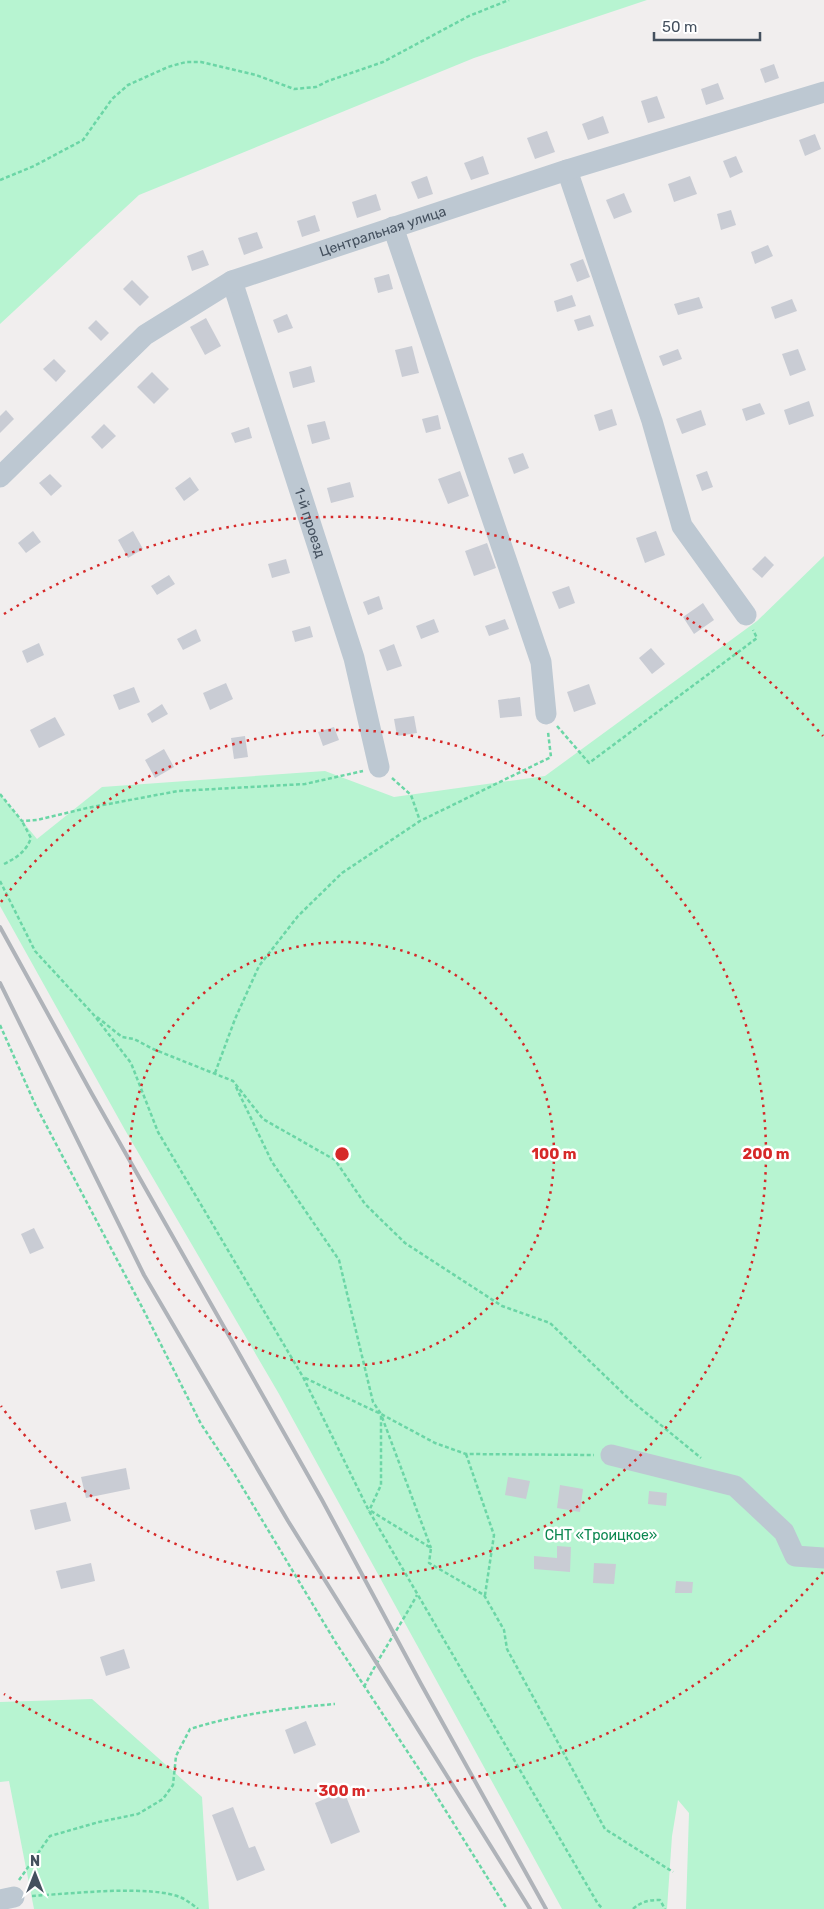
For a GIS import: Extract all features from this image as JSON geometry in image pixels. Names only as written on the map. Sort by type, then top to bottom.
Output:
[{"type":"street","name":"Центральная улица","points":[[0,477],[145,335],[232,281],[567,170],[824,92]]},
{"type":"street","points":[[567,170],[652,421],[682,526],[746,615]]},
{"type":"street","points":[[393,227],[541,662],[546,714]]},
{"type":"street","name":"1-й проезд","points":[[232,281],[354,658],[379,767]]},
{"type":"street","points":[[611,1455],[736,1486],[784,1532],[795,1556],[824,1558]]},
{"type":"path","points":[[0,180],[34,166],[83,140],[112,99],[122,90],[150,74],[168,67],[186,62],[201,62],[256,75],[294,89],[316,87],[382,62],[469,16],[509,0]]},
{"type":"path","points":[[546,714],[589,763],[756,638],[746,615]]},
{"type":"path","points":[[215,1073],[235,1019],[259,966],[298,916],[342,873],[420,822],[551,757],[546,714]]},
{"type":"path","points":[[22,820],[37,820],[178,790],[305,784],[379,767],[411,795],[420,822]]},
{"type":"path","points":[[0,794],[22,820],[31,838],[18,857],[4,864]]},
{"type":"path","points":[[0,881],[35,951],[92,1014],[131,1063],[158,1132],[303,1377],[369,1510],[598,1904],[604,1909]]},
{"type":"path","points":[[92,1014],[122,1037],[134,1039],[152,1049],[233,1081],[263,1119],[335,1160],[365,1204],[405,1243],[502,1306],[550,1323],[628,1398],[707,1463]]},
{"type":"path","points":[[0,1025],[35,1104],[201,1424],[235,1475],[336,1643],[479,1862],[507,1909]]},
{"type":"path","points":[[233,1081],[272,1162],[339,1260],[373,1402],[381,1414],[431,1548],[429,1563],[484,1595],[504,1630],[507,1648],[605,1829],[673,1872]]},
{"type":"path","points":[[303,1377],[381,1414],[435,1443],[466,1454],[611,1455]]},
{"type":"path","points":[[369,1510],[381,1485],[381,1414]]},
{"type":"path","points":[[466,1454],[494,1535],[484,1595]]},
{"type":"path","points":[[369,1510],[431,1548]]},
{"type":"path","points":[[364,1687],[417,1594]]},
{"type":"path","points":[[7,1898],[50,1836],[99,1822],[138,1814],[163,1799],[173,1785],[176,1756],[190,1729],[224,1718],[295,1707],[335,1704]]},
{"type":"path","points":[[7,1898],[113,1891],[158,1892],[182,1898],[198,1909]]},
{"type":"path","points":[[634,1909],[640,1902],[652,1900],[660,1900],[665,1909]]},
{"type":"green space","points":[[0,0],[647,0],[474,58],[139,195],[0,324]]},
{"type":"green space","name":"СНТ «Троицкое»","points":[[824,556],[824,1909],[686,1909],[689,1813],[678,1800],[672,1836],[667,1909],[562,1909],[279,1394],[125,1130],[0,906],[0,794],[37,839],[102,787],[325,771],[394,797],[545,776],[757,621]]},
{"type":"green space","points":[[92,1699],[202,1797],[209,1909],[34,1909],[9,1781],[0,1782],[0,1702]]},
{"type":"building","points":[[774,64],[779,78],[765,83],[760,69]]},
{"type":"building","points":[[718,83],[724,99],[706,105],[701,89]]},
{"type":"building","points":[[657,96],[665,118],[648,123],[641,101]]},
{"type":"building","points":[[603,116],[609,133],[588,140],[582,124]]},
{"type":"building","points":[[547,131],[555,152],[535,159],[527,138]]},
{"type":"building","points":[[815,134],[821,149],[805,156],[799,140]]},
{"type":"building","points":[[483,156],[489,174],[471,180],[464,163]]},
{"type":"building","points":[[736,156],[743,172],[730,178],[723,161]]},
{"type":"building","points":[[427,176],[433,194],[418,199],[411,182]]},
{"type":"building","points":[[690,176],[697,194],[674,202],[668,184]]},
{"type":"building","points":[[624,193],[632,212],[614,219],[606,200]]},
{"type":"building","points":[[376,194],[381,210],[357,218],[352,202]]},
{"type":"building","points":[[731,210],[736,225],[721,230],[717,214]]},
{"type":"building","points":[[315,215],[320,231],[302,237],[297,221]]},
{"type":"building","points":[[257,232],[263,248],[244,255],[238,238]]},
{"type":"building","points":[[768,245],[773,256],[755,264],[751,252]]},
{"type":"building","points":[[203,250],[209,265],[192,271],[187,256]]},
{"type":"building","points":[[583,259],[590,277],[577,282],[570,264]]},
{"type":"building","points":[[389,274],[393,289],[378,293],[374,278]]},
{"type":"building","points":[[132,280],[149,297],[140,306],[123,289]]},
{"type":"building","points":[[572,295],[576,306],[557,312],[554,301]]},
{"type":"building","points":[[699,297],[703,308],[678,315],[674,304]]},
{"type":"building","points":[[792,299],[797,311],[775,319],[771,307]]},
{"type":"building","points":[[287,314],[293,328],[278,333],[273,320]]},
{"type":"building","points":[[590,315],[594,326],[578,331],[574,320]]},
{"type":"building","points":[[206,318],[221,346],[205,355],[190,327]]},
{"type":"building","points":[[96,320],[109,333],[101,341],[88,328]]},
{"type":"building","points":[[412,346],[419,373],[402,377],[395,350]]},
{"type":"building","points":[[678,349],[682,359],[663,366],[659,356]]},
{"type":"building","points":[[798,349],[806,370],[790,376],[782,354]]},
{"type":"building","points":[[54,359],[66,371],[56,382],[43,369]]},
{"type":"building","points":[[311,366],[315,382],[293,388],[289,372]]},
{"type":"building","points":[[152,372],[169,389],[154,404],[137,387]]},
{"type":"building","points":[[809,401],[814,416],[789,425],[784,410]]},
{"type":"building","points":[[760,403],[765,414],[746,421],[742,409]]},
{"type":"building","points":[[612,409],[617,425],[599,431],[594,415]]},
{"type":"building","points":[[6,410],[14,419],[0,433],[0,416]]},
{"type":"building","points":[[701,410],[706,425],[682,434],[676,419]]},
{"type":"building","points":[[438,415],[441,429],[426,433],[422,419]]},
{"type":"building","points":[[325,421],[330,439],[312,444],[307,425]]},
{"type":"building","points":[[104,424],[116,436],[102,449],[91,437]]},
{"type":"building","points":[[249,427],[252,438],[235,443],[231,433]]},
{"type":"building","points":[[523,453],[529,468],[514,474],[508,458]]},
{"type":"building","points":[[460,471],[469,496],[448,504],[438,479]]},
{"type":"building","points":[[707,471],[713,487],[702,491],[696,475]]},
{"type":"building","points":[[50,474],[62,486],[51,496],[39,483]]},
{"type":"building","points":[[190,477],[199,490],[184,501],[175,488]]},
{"type":"building","points":[[350,482],[354,497],[331,503],[327,488]]},
{"type":"building","points":[[33,531],[41,542],[26,553],[18,543]]},
{"type":"building","points":[[133,531],[143,549],[128,558],[118,540]]},
{"type":"building","points":[[656,531],[665,555],[645,563],[636,538]]},
{"type":"building","points":[[487,543],[496,568],[474,576],[465,551]]},
{"type":"building","points":[[765,556],[774,565],[762,578],[752,569]]},
{"type":"building","points":[[286,559],[290,573],[272,578],[268,564]]},
{"type":"building","points":[[169,575],[175,584],[157,595],[151,586]]},
{"type":"building","points":[[569,586],[575,603],[559,609],[552,592]]},
{"type":"building","points":[[379,596],[383,609],[368,615],[363,602]]},
{"type":"building","points":[[703,603],[714,620],[694,634],[683,617]]},
{"type":"building","points":[[434,619],[439,632],[421,639],[416,626]]},
{"type":"building","points":[[505,619],[509,629],[489,636],[485,626]]},
{"type":"building","points":[[310,626],[313,637],[295,642],[292,631]]},
{"type":"building","points":[[196,629],[201,641],[183,650],[177,639]]},
{"type":"building","points":[[39,643],[44,655],[27,663],[22,651]]},
{"type":"building","points":[[394,644],[402,666],[387,671],[379,650]]},
{"type":"building","points":[[651,648],[665,664],[652,674],[639,658]]},
{"type":"building","points":[[226,683],[233,699],[210,710],[203,693]]},
{"type":"building","points":[[589,684],[596,704],[574,712],[567,692]]},
{"type":"building","points":[[134,687],[140,702],[119,710],[113,695]]},
{"type":"building","points":[[520,697],[522,716],[500,718],[498,700]]},
{"type":"building","points":[[162,704],[168,714],[152,723],[147,714]]},
{"type":"building","points":[[414,716],[417,733],[397,736],[394,719]]},
{"type":"building","points":[[55,717],[65,735],[39,748],[30,730]]},
{"type":"building","points":[[334,727],[339,740],[323,746],[318,732]]},
{"type":"building","points":[[245,736],[248,757],[234,759],[231,738]]},
{"type":"building","points":[[164,749],[174,767],[155,778],[145,760]]},
{"type":"building","points":[[34,1228],[44,1248],[30,1254],[21,1234]]},
{"type":"building","points":[[126,1468],[130,1489],[86,1498],[81,1477]]},
{"type":"building","points":[[508,1477],[530,1481],[526,1499],[505,1495]]},
{"type":"building","points":[[560,1485],[583,1489],[580,1512],[557,1508]]},
{"type":"building","points":[[649,1491],[667,1493],[666,1506],[648,1504]]},
{"type":"building","points":[[66,1502],[71,1521],[35,1530],[30,1510]]},
{"type":"building","points":[[557,1546],[571,1547],[570,1572],[534,1569],[534,1556],[557,1558]]},
{"type":"building","points":[[91,1563],[95,1581],[61,1589],[56,1571]]},
{"type":"building","points":[[594,1563],[616,1564],[614,1584],[593,1583]]},
{"type":"building","points":[[676,1581],[693,1582],[692,1593],[675,1593]]},
{"type":"building","points":[[124,1649],[130,1668],[106,1676],[100,1657]]},
{"type":"building","points":[[306,1721],[316,1745],[294,1754],[285,1730]]},
{"type":"building","points":[[344,1791],[360,1832],[331,1844],[315,1803]]},
{"type":"building","points":[[233,1807],[249,1848],[255,1846],[265,1870],[237,1881],[212,1815]]},
{"type":"railway","points":[[0,927],[92,1094],[322,1500],[421,1684],[546,1909]]},
{"type":"railway","points":[[0,983],[144,1275],[288,1521],[530,1909]]}]
